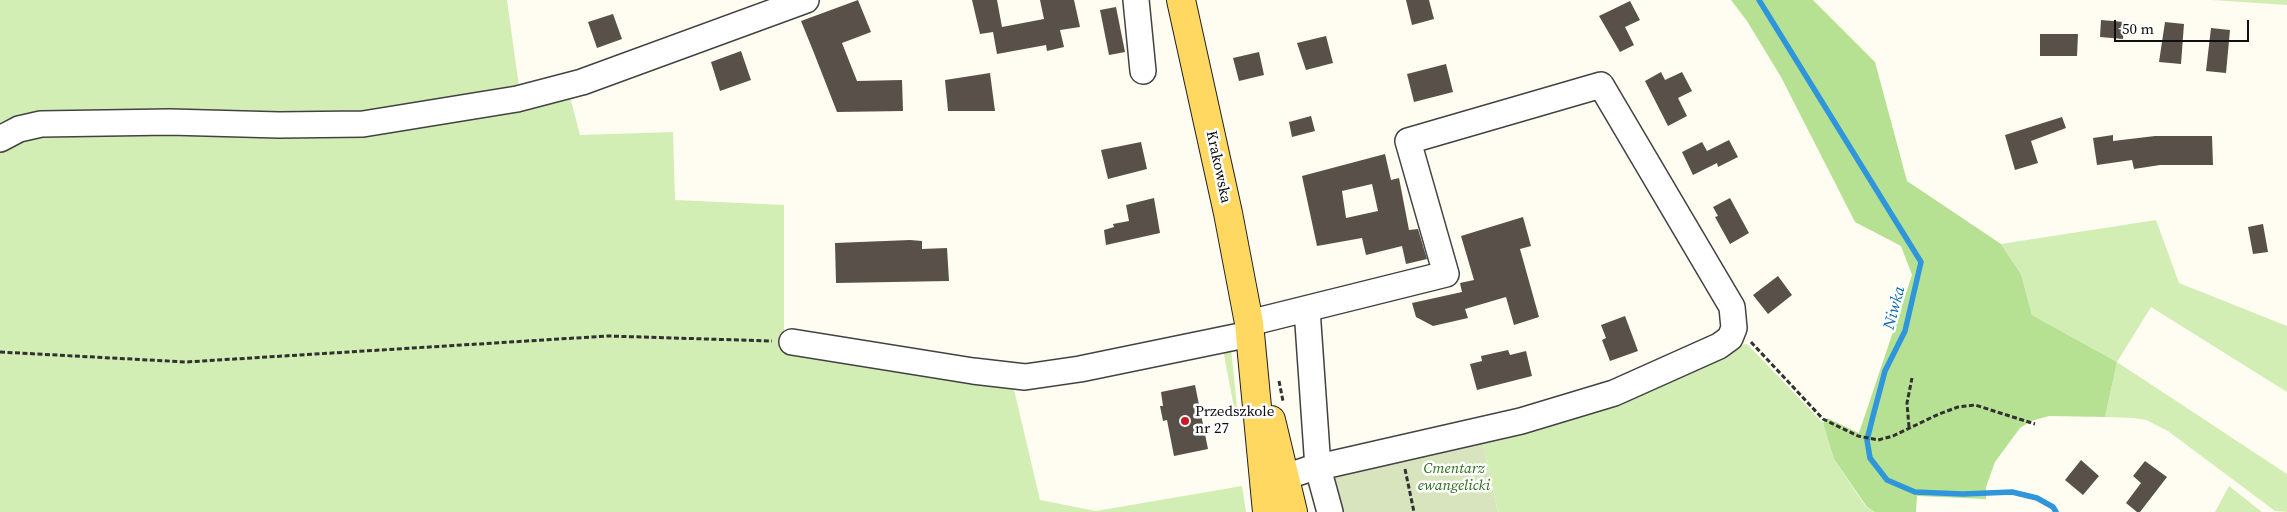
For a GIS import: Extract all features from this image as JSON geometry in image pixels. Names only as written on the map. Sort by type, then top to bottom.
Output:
[{"type":"main road","name":"Krakowska","points":[[1181,0],[1228,213],[1249,329],[1293,512]]},
{"type":"main road","name":"Krakowska","points":[[1249,329],[1267,512]]},
{"type":"lane","points":[[0,139],[19,129],[41,124],[170,122],[279,125],[363,124],[507,100],[582,82],[806,0]]},
{"type":"lane","points":[[1136,0],[1143,71]]},
{"type":"lane","points":[[792,342],[973,371],[1025,377],[1080,369],[1249,329],[1307,309],[1446,274],[1408,140],[1601,85],[1732,307],[1734,328],[1730,338],[1719,346],[1614,393],[1521,421],[1285,477]]},
{"type":"lane","points":[[1307,309],[1318,468],[1330,512]]},
{"type":"path","points":[[0,352],[186,362],[608,336],[792,342]]},
{"type":"path","points":[[1730,338],[1752,342],[1822,419],[1858,436],[1878,440],[1894,436],[1909,427],[1958,408],[1975,405],[2035,424]]},
{"type":"path","points":[[1909,427],[1907,403],[1912,378]]},
{"type":"path","points":[[1404,463],[1414,512]]},
{"type":"green space","points":[[0,0],[507,0],[520,94],[393,116],[0,133]]},
{"type":"green space","points":[[1731,0],[1813,0],[1875,62],[1907,181],[2001,244],[2021,274],[2032,315],[2117,362],[2105,417],[2049,416],[2031,421],[2020,428],[1995,462],[1986,487],[1986,499],[1917,496],[1916,512],[1875,512],[1867,507],[1834,459],[1823,423],[1827,418],[1859,433],[1912,275],[1901,246],[1855,222],[1781,77],[1747,21]]},
{"type":"green space","points":[[2211,0],[2287,0],[2287,5]]},
{"type":"green space","points":[[569,93],[580,135],[673,132],[675,200],[784,205],[784,350],[1012,381],[1040,500],[1096,511],[1242,486],[1246,512],[0,512],[0,144],[27,133],[337,132]]},
{"type":"green space","points":[[2156,220],[2179,283],[2287,326],[2287,392],[2151,307],[2117,362],[2032,315],[2021,274],[2001,244]]},
{"type":"green space","points":[[1747,344],[1823,423],[1834,459],[1866,507],[1875,512],[1498,512],[1481,436],[1734,346]]},
{"type":"green space","points":[[1231,348],[1237,407],[1234,408],[1223,349]]},
{"type":"green space","points":[[2117,362],[2287,474],[2287,512],[2275,511],[2168,431],[2146,420],[2105,417]]},
{"type":"green space","name":"Cmentarz ewangelicki","points":[[1481,436],[1498,512],[1340,512],[1330,471]]},
{"type":"green space","points":[[2229,486],[2262,512],[2215,512]]},
{"type":"building","points":[[858,0],[871,32],[842,43],[857,81],[902,80],[903,111],[837,112],[801,21]]},
{"type":"building","points":[[972,0],[997,0],[1002,27],[1044,19],[1040,0],[1074,0],[1080,27],[1060,30],[1064,47],[1047,51],[1046,45],[997,54],[993,32],[980,34]]},
{"type":"building","points":[[1406,0],[1429,0],[1434,19],[1412,25]]},
{"type":"building","points":[[1630,1],[1640,20],[1625,27],[1634,45],[1620,52],[1599,16]]},
{"type":"building","points":[[1116,7],[1125,52],[1109,55],[1100,10]]},
{"type":"building","points":[[613,14],[622,39],[597,48],[588,22]]},
{"type":"building","points":[[2101,20],[2124,22],[2123,39],[2100,37]]},
{"type":"building","points":[[2165,22],[2184,24],[2181,64],[2159,62]]},
{"type":"building","points":[[2211,28],[2230,30],[2226,73],[2206,71]]},
{"type":"building","points":[[2040,34],[2078,34],[2077,56],[2040,56]]},
{"type":"building","points":[[1326,36],[1333,63],[1306,70],[1297,43]]},
{"type":"building","points":[[741,51],[751,80],[720,91],[711,62]]},
{"type":"building","points":[[1259,52],[1264,75],[1239,81],[1233,58]]},
{"type":"building","points":[[1446,64],[1453,92],[1414,102],[1407,74]]},
{"type":"building","points":[[1661,72],[1665,80],[1682,72],[1692,91],[1678,98],[1687,116],[1668,126],[1645,81]]},
{"type":"building","points":[[990,73],[995,111],[948,111],[945,80]]},
{"type":"building","points":[[1311,116],[1315,131],[1292,137],[1289,122]]},
{"type":"building","points":[[2062,117],[2066,128],[2031,141],[2038,163],[2015,170],[2005,135]]},
{"type":"building","points":[[2113,135],[2113,141],[2155,136],[2212,136],[2213,165],[2160,165],[2134,169],[2132,160],[2097,165],[2093,138]]},
{"type":"building","points":[[1729,140],[1738,157],[1718,167],[1717,163],[1693,175],[1682,152],[1702,142],[1707,151]]},
{"type":"building","points":[[1141,142],[1147,169],[1108,179],[1101,150]]},
{"type":"building","points":[[1385,154],[1391,180],[1399,178],[1409,230],[1418,229],[1427,259],[1406,264],[1402,246],[1366,255],[1362,238],[1317,246],[1302,176]],"holes":[[[1372,184],[1378,211],[1346,218],[1342,191]]]},
{"type":"building","points":[[1154,198],[1160,233],[1106,245],[1104,230],[1114,227],[1113,224],[1129,221],[1126,205]]},
{"type":"building","points":[[1730,198],[1749,233],[1730,244],[1715,217],[1718,216],[1713,207]]},
{"type":"building","points":[[1523,217],[1531,246],[1520,249],[1539,317],[1514,325],[1506,297],[1465,309],[1468,318],[1433,326],[1416,317],[1412,303],[1462,292],[1460,283],[1474,280],[1461,236]]},
{"type":"building","points":[[2263,224],[2268,252],[2253,254],[2248,227]]},
{"type":"building","points":[[922,241],[922,249],[947,248],[949,281],[836,283],[835,243]]},
{"type":"building","points":[[1778,276],[1792,295],[1768,314],[1753,295]]},
{"type":"building","points":[[1625,316],[1638,351],[1610,361],[1602,340],[1606,338],[1601,325]]},
{"type":"building","points":[[1508,350],[1510,355],[1526,351],[1532,376],[1477,390],[1470,364],[1482,361],[1481,356]]},
{"type":"building","name":"Przedszkole nr 27","points":[[1195,385],[1208,449],[1174,456],[1167,420],[1163,421],[1160,406],[1163,406],[1161,392]]},
{"type":"building","points":[[2081,460],[2099,476],[2083,495],[2065,480]]},
{"type":"building","points":[[2145,461],[2167,477],[2140,512],[2137,512],[2126,503],[2141,483],[2133,476]]},
{"type":"waterway","name":"Niwka","points":[[1759,0],[1921,262],[1905,331],[1885,371],[1873,416],[1867,440],[1870,458],[1887,480],[1915,492],[1963,494],[2012,492],[2037,498],[2053,507],[2056,512]]},
{"type":"place","name":"Przedszkole nr 27","points":[[1185,421]]}]
